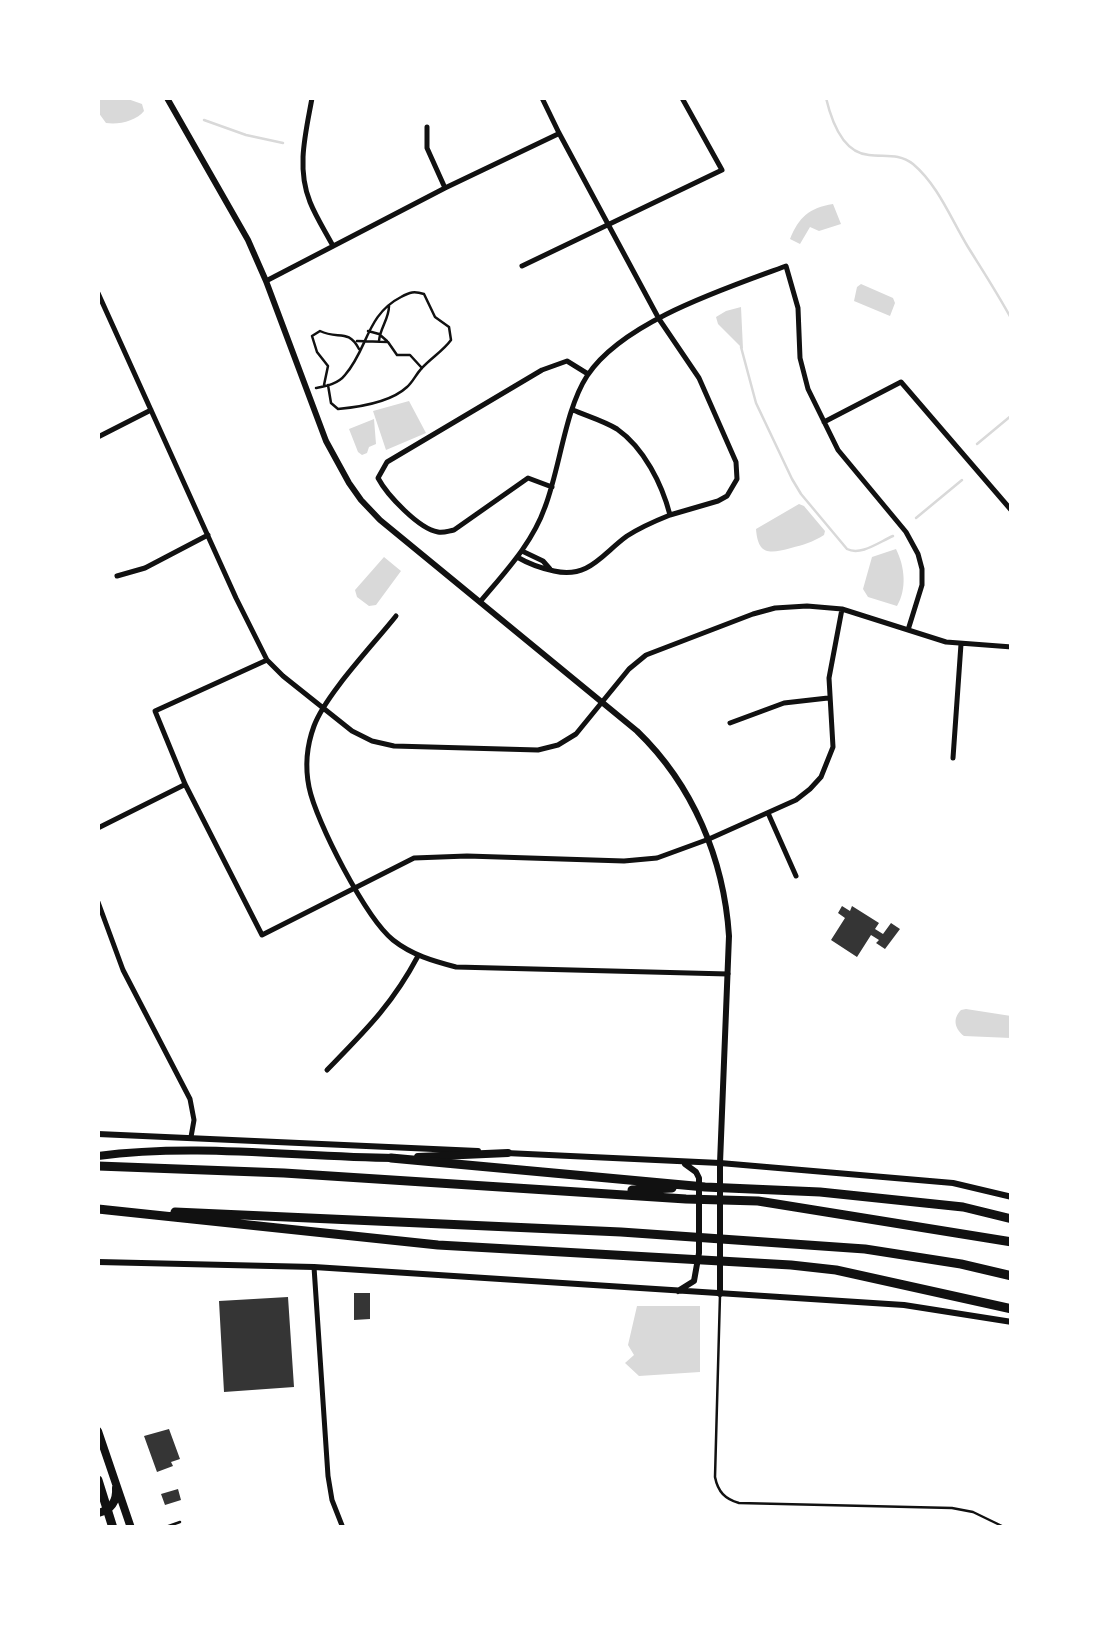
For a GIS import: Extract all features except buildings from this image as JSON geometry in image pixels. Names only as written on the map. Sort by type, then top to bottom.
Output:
[{"type":"highway","points":[[391,1158],[820,1192],[962,1207],[1012,1219]]},
{"type":"highway","points":[[98,1166],[758,1201],[1012,1242]]},
{"type":"highway","points":[[587,1192],[702,1182]]},
{"type":"highway","points":[[98,1209],[438,1245],[791,1265],[836,1270],[1012,1309]]},
{"type":"highway","points":[[98,1209],[621,1232],[864,1248],[1012,1276]]},
{"type":"highway","points":[[98,1480],[113,1528]]},
{"type":"main road","points":[[167,98],[248,240],[326,441],[349,484],[380,520],[637,730],[664,760],[698,814],[727,904],[720,1294]]},
{"type":"main road","points":[[98,1134],[680,1161],[953,1183],[1012,1197]]},
{"type":"main road","points":[[98,1156],[181,1149],[391,1158],[508,1153]]},
{"type":"main road","points":[[678,1291],[694,1281],[702,1182],[696,1172],[680,1161]]},
{"type":"main road","points":[[98,1262],[314,1267],[904,1304],[1012,1322]]},
{"type":"main road","points":[[98,1431],[130,1528]]},
{"type":"main road","points":[[98,1514],[114,1501],[115,1478]]},
{"type":"street","points":[[312,98],[302,151],[304,177],[310,200],[333,246]]},
{"type":"street","points":[[520,554],[532,565],[552,571],[581,572],[644,526],[718,502],[733,490],[738,472],[699,378],[660,319],[542,98]]},
{"type":"street","points":[[522,266],[722,170],[682,98]]},
{"type":"street","points":[[426,127],[427,148],[445,188]]},
{"type":"street","points":[[266,281],[558,133]]},
{"type":"street","points":[[480,602],[520,554],[538,524],[588,374],[613,347],[660,319],[723,289],[786,266],[799,316],[804,379],[846,461],[915,546],[922,585],[908,630]]},
{"type":"street","points":[[98,295],[267,660],[322,708],[372,741],[394,746],[538,750],[558,745],[576,734],[635,664],[655,650],[764,611],[807,606],[842,609],[934,639],[1012,647]]},
{"type":"street","points":[[552,486],[528,478],[454,530],[440,532],[405,510],[378,478],[387,462],[542,370],[567,360],[588,374]]},
{"type":"street","points":[[824,422],[901,382],[1012,510]]},
{"type":"street","points":[[98,436],[151,410]]},
{"type":"street","points":[[573,410],[615,428],[630,440],[657,479],[670,515]]},
{"type":"street","points":[[117,576],[145,568],[208,535]]},
{"type":"street","points":[[267,660],[156,711],[184,784],[262,935],[414,858],[657,858],[768,814],[802,796],[825,770],[833,740],[830,670],[842,609]]},
{"type":"street","points":[[396,616],[322,708],[307,757],[309,790],[320,820],[377,924],[418,956],[456,967],[728,974]]},
{"type":"street","points":[[953,758],[961,644]]},
{"type":"street","points":[[730,723],[784,703],[829,698]]},
{"type":"street","points":[[98,828],[184,784]]},
{"type":"street","points":[[768,814],[796,876]]},
{"type":"street","points":[[98,902],[123,970],[190,1099],[194,1120],[191,1137]]},
{"type":"street","points":[[327,1070],[387,1006],[418,956]]},
{"type":"street","points":[[314,1267],[329,1487],[343,1528]]},
{"type":"lane","points":[[720,1294],[715,1471],[717,1488],[726,1498],[739,1503],[952,1508],[973,1512],[1006,1528]]},
{"type":"lane","points":[[163,1528],[180,1522]]},
{"type":"path","points":[[316,388],[326,386],[340,380],[346,374],[363,343],[368,331],[389,304],[416,291],[426,297],[435,317],[449,327],[452,340],[404,391],[371,403],[334,407],[326,386],[328,366],[317,352],[312,336],[320,331],[330,336],[346,335],[363,343],[388,342]]},
{"type":"path","points":[[380,342],[389,304]]},
{"type":"path","points":[[368,331],[380,334],[397,355],[410,355],[422,368]]},
{"type":"path","points":[[355,341],[359,350]]},
{"type":"shaded area","points":[[98,98],[125,98],[142,104],[144,111],[127,122],[106,123],[98,112]]},
{"type":"shaded area","points":[[833,204],[841,224],[819,231],[810,227],[800,244],[790,239],[806,215]]},
{"type":"shaded area","points":[[861,284],[893,298],[890,316],[854,301]]},
{"type":"shaded area","points":[[741,307],[743,349],[716,317]]},
{"type":"shaded area","points":[[409,401],[426,433],[386,450],[373,411]]},
{"type":"shaded area","points":[[374,419],[376,444],[362,455],[349,429]]},
{"type":"shaded area","points":[[799,504],[825,531],[824,535],[783,550],[762,548],[756,529]]},
{"type":"shaded area","points":[[896,549],[904,578],[897,606],[868,597],[863,589],[872,557]]},
{"type":"shaded area","points":[[384,557],[401,571],[376,605],[369,606],[357,597],[355,590]]},
{"type":"shaded area","points":[[966,1009],[1011,1016],[1011,1038],[964,1036],[956,1020],[958,1013]]},
{"type":"shaded area","points":[[637,1306],[700,1306],[700,1372],[639,1376],[625,1363],[634,1355],[628,1345]]},
{"type":"waterway","points":[[826,98],[835,125],[852,148],[869,155],[902,158],[922,172],[1012,320]]},
{"type":"waterway","points":[[204,120],[283,143]]},
{"type":"waterway","points":[[741,347],[756,403],[801,494],[847,549],[864,550],[893,536]]},
{"type":"waterway","points":[[977,444],[1012,415]]},
{"type":"waterway","points":[[916,518],[962,480]]}]
